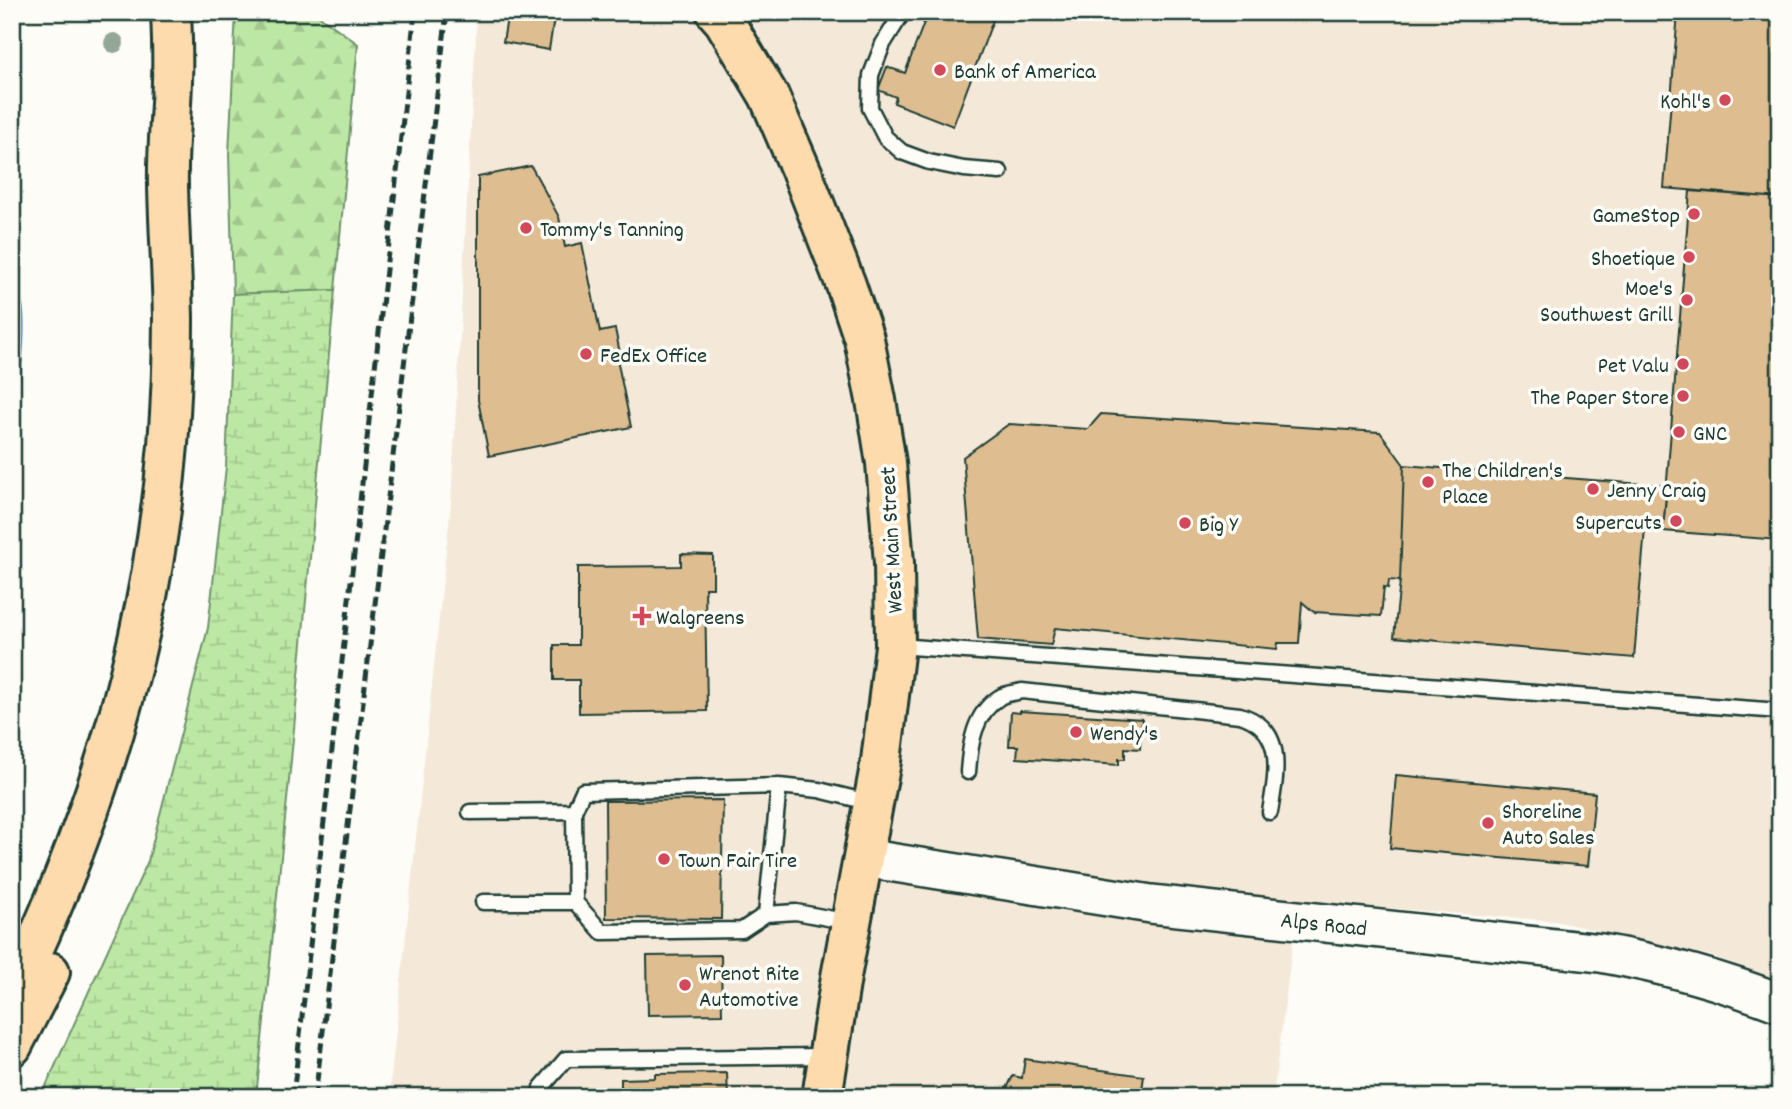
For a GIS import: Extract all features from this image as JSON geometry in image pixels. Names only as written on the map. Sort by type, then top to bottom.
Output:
[{"type":"main road","points":[[12,995],[37,944],[85,827],[126,691],[151,576],[168,446],[172,379],[168,146],[172,80],[171,12]]},
{"type":"main road","name":"West Main Street","points":[[716,12],[724,20],[769,96],[846,285],[864,339],[886,463],[894,564],[895,646],[886,733],[822,1097]]},
{"type":"main road","points":[[12,1046],[60,951],[108,832],[146,709],[175,576],[192,446],[197,318],[192,186],[172,80]]},
{"type":"street","name":"Alps Road","points":[[864,858],[1151,904],[1601,953],[1696,973],[1780,1003]]},
{"type":"lane","points":[[903,12],[883,44],[872,75],[870,108],[885,137],[902,152],[929,162],[1000,173]]},
{"type":"lane","points":[[895,646],[1780,711]]},
{"type":"lane","points":[[968,772],[973,732],[986,709],[1002,696],[1021,691],[1240,715],[1251,718],[1266,731],[1276,754],[1276,776],[1270,812]]},
{"type":"lane","points":[[852,922],[796,912],[766,914],[742,930],[601,932],[575,902],[574,811],[583,790],[779,786],[819,790],[873,803]]},
{"type":"lane","points":[[766,914],[779,786]]},
{"type":"lane","points":[[470,812],[574,811]]},
{"type":"lane","points":[[483,902],[575,902]]},
{"type":"lane","points":[[541,1097],[541,1088],[566,1059],[828,1056]]},
{"type":"shaded area","points":[[477,12],[1780,12],[1780,980],[1708,955],[1554,921],[1298,901],[1273,1097],[389,1097],[451,503]]},
{"type":"green space","points":[[236,12],[314,12],[358,44],[335,290],[233,294],[229,154]]},
{"type":"green space","points":[[335,290],[256,1097],[41,1097],[148,861],[208,628],[226,467],[233,294]]},
{"type":"water","points":[[12,294],[20,295],[24,322],[21,370],[15,414],[12,418]]},
{"type":"building","points":[[508,12],[555,12],[549,50],[503,42]]},
{"type":"building","name":"Bank of America","points":[[928,12],[974,12],[993,20],[953,126],[894,103],[896,97],[878,90],[887,67],[905,73]]},
{"type":"building","name":"Kohl's","points":[[1678,12],[1780,12],[1780,198],[1664,188]]},
{"type":"building","points":[[531,166],[559,217],[565,247],[582,243],[600,332],[615,329],[620,353],[616,354],[631,427],[489,456],[478,400],[478,177]]},
{"type":"building","points":[[1690,191],[1780,198],[1780,540],[1663,531]]},
{"type":"building","name":"Big Y","points":[[1101,414],[1380,432],[1404,465],[1400,581],[1389,580],[1388,588],[1384,587],[1381,616],[1314,612],[1302,602],[1299,643],[1278,643],[1277,649],[1055,628],[1051,645],[978,639],[963,457],[1009,424],[1088,429]]},
{"type":"building","points":[[1404,465],[1667,486],[1663,531],[1645,529],[1634,658],[1394,637],[1400,581]]},
{"type":"building","name":"Walgreens","points":[[681,554],[713,555],[713,588],[705,588],[707,711],[579,713],[579,680],[554,680],[554,645],[578,645],[578,567],[681,566]]},
{"type":"building","name":"Wendy's","points":[[1011,712],[1142,719],[1140,749],[1125,748],[1125,759],[1119,759],[1119,765],[1017,758],[1018,746],[1009,746]]},
{"type":"building","points":[[1396,775],[1595,793],[1588,866],[1390,848]]},
{"type":"building","name":"Town Fair Tire","points":[[723,800],[721,919],[606,918],[605,801]]},
{"type":"building","name":"Wrenot Rite Automotive","points":[[721,955],[722,1014],[648,1015],[647,956]]},
{"type":"building","points":[[1025,1059],[1144,1076],[1141,1097],[1006,1097],[1013,1076],[1022,1078]]},
{"type":"building","points":[[727,1073],[728,1097],[621,1097],[621,1079],[655,1078],[655,1074]]},
{"type":"railway","points":[[293,1097],[415,12]]},
{"type":"railway","points":[[315,1097],[447,12]]},
{"type":"place","name":"Bank of America","points":[[940,70]]},
{"type":"place","name":"Kohl's","points":[[1725,100]]},
{"type":"place","name":"GameStop","points":[[1694,214]]},
{"type":"place","name":"Tommy's Tanning","points":[[526,228]]},
{"type":"place","name":"Shoetique","points":[[1689,257]]},
{"type":"place","name":"Moe's Southwest Grill","points":[[1687,300]]},
{"type":"place","name":"FedEx Office","points":[[586,354]]},
{"type":"place","name":"Pet Valu","points":[[1683,364]]},
{"type":"place","name":"The Paper Store","points":[[1683,396]]},
{"type":"place","name":"GNC","points":[[1679,432]]},
{"type":"place","name":"The Children's Place","points":[[1428,482]]},
{"type":"place","name":"Jenny Craig","points":[[1593,489]]},
{"type":"place","name":"Supercuts","points":[[1676,521]]},
{"type":"place","name":"Big Y","points":[[1185,523]]},
{"type":"place","name":"Walgreens","points":[[642,616]]},
{"type":"place","name":"Wendy's","points":[[1076,732]]},
{"type":"place","name":"Shoreline Auto Sales","points":[[1488,823]]},
{"type":"place","name":"Town Fair Tire","points":[[664,859]]},
{"type":"place","name":"Wrenot Rite Automotive","points":[[685,985]]}]
